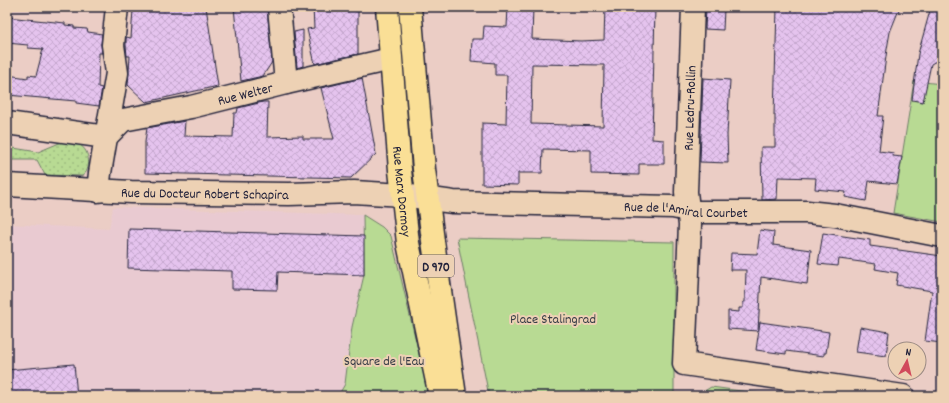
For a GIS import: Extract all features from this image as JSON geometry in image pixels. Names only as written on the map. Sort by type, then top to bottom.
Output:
[{"type":"main road","name":"Rue Marx Dormoy","points":[[387,7],[408,242],[440,396]]},
{"type":"main road","name":"Rue Marx Dormoy","points":[[410,7],[427,198],[456,396]]},
{"type":"street","points":[[98,191],[117,73],[114,45],[117,7]]},
{"type":"street","points":[[279,7],[286,83]]},
{"type":"street","name":"Rue Ledru-Rollin","points":[[693,7],[686,192],[690,225],[684,364],[903,396]]},
{"type":"street","name":"Rue Welter","points":[[106,137],[123,120],[191,106],[391,59]]},
{"type":"street","points":[[7,123],[106,137]]},
{"type":"street","name":"Rue du Docteur Robert Schapira","points":[[7,185],[98,191],[289,194],[354,192],[403,194],[427,198]]},
{"type":"street","name":"Rue de l'Amiral Courbet","points":[[427,198],[453,202],[673,207],[688,209],[696,212],[807,212],[835,215],[942,236]]},
{"type":"shaded area","points":[[113,207],[363,215],[364,275],[352,327],[345,384],[338,396],[7,396],[7,224],[109,229]]},
{"type":"green space","points":[[914,81],[942,84],[942,222],[893,213]]},
{"type":"green space","points":[[64,141],[80,145],[86,152],[88,156],[88,165],[82,176],[45,175],[37,160],[7,160],[7,147],[38,152]]},
{"type":"green space","name":"Square de l'Eau","points":[[363,215],[382,227],[391,236],[429,396],[338,396],[345,384],[352,327],[364,275]]},
{"type":"green space","name":"Place Stalingrad","points":[[457,238],[674,242],[674,396],[489,396]]},
{"type":"green space","points":[[711,387],[779,396],[701,396],[701,393]]},
{"type":"building","points":[[146,7],[206,7],[218,86],[146,102],[128,85],[130,56],[127,56],[126,37],[131,38],[133,10]]},
{"type":"building","points":[[234,7],[267,7],[272,62],[263,76],[241,81]]},
{"type":"building","points":[[313,7],[358,7],[358,54],[315,64],[307,29],[314,28]]},
{"type":"building","points":[[508,7],[533,7],[532,39],[581,41],[604,40],[605,7],[655,7],[652,139],[664,140],[664,164],[639,164],[639,175],[591,174],[591,150],[543,149],[542,173],[518,173],[518,185],[482,184],[482,123],[506,124],[507,75],[495,75],[495,63],[471,61],[472,39],[483,39],[484,26],[507,27]],"holes":[[[532,64],[604,65],[603,126],[531,124]]]},
{"type":"building","points":[[777,7],[900,7],[890,32],[878,116],[883,116],[879,151],[894,153],[893,156],[902,157],[897,184],[869,181],[866,201],[845,197],[846,192],[815,189],[816,178],[778,177],[777,199],[762,200],[761,147],[775,147],[774,115]]},
{"type":"building","points":[[931,7],[942,7],[942,41],[938,60],[931,64],[923,102],[912,100],[918,54]]},
{"type":"building","points":[[706,8],[724,9],[723,30],[705,29]]},
{"type":"building","points":[[7,17],[65,23],[65,25],[74,26],[74,28],[87,29],[88,32],[102,34],[102,53],[99,53],[98,87],[102,88],[99,106],[76,103],[76,101],[7,95],[7,75],[28,78],[28,75],[36,76],[43,49],[28,48],[28,45],[7,43]]},
{"type":"building","points":[[303,30],[303,66],[297,68],[294,32]]},
{"type":"building","points":[[362,78],[376,154],[351,178],[145,173],[145,142],[147,128],[185,121],[184,136],[233,137],[234,113],[237,113],[238,108],[263,102],[268,102],[267,137],[303,136],[303,139],[334,139],[321,88]]},
{"type":"building","points":[[703,78],[730,80],[727,135],[728,163],[700,162]]},
{"type":"building","points":[[129,229],[364,236],[364,275],[278,272],[277,290],[232,289],[232,271],[128,268]]},
{"type":"building","points":[[760,230],[774,232],[773,245],[811,250],[807,284],[761,277],[758,331],[728,329],[728,311],[739,312],[739,308],[743,308],[743,302],[745,302],[746,270],[730,270],[731,253],[757,254]]},
{"type":"building","points":[[823,233],[870,240],[870,246],[942,256],[940,285],[942,285],[942,343],[925,341],[932,291],[896,285],[898,273],[875,269],[876,264],[839,259],[838,266],[818,264]]},
{"type":"building","points":[[760,322],[829,332],[826,353],[824,353],[824,356],[786,351],[786,354],[756,350]]},
{"type":"building","points":[[860,327],[889,332],[886,356],[856,352]]},
{"type":"building","points":[[74,364],[77,396],[7,396],[7,370]]}]
